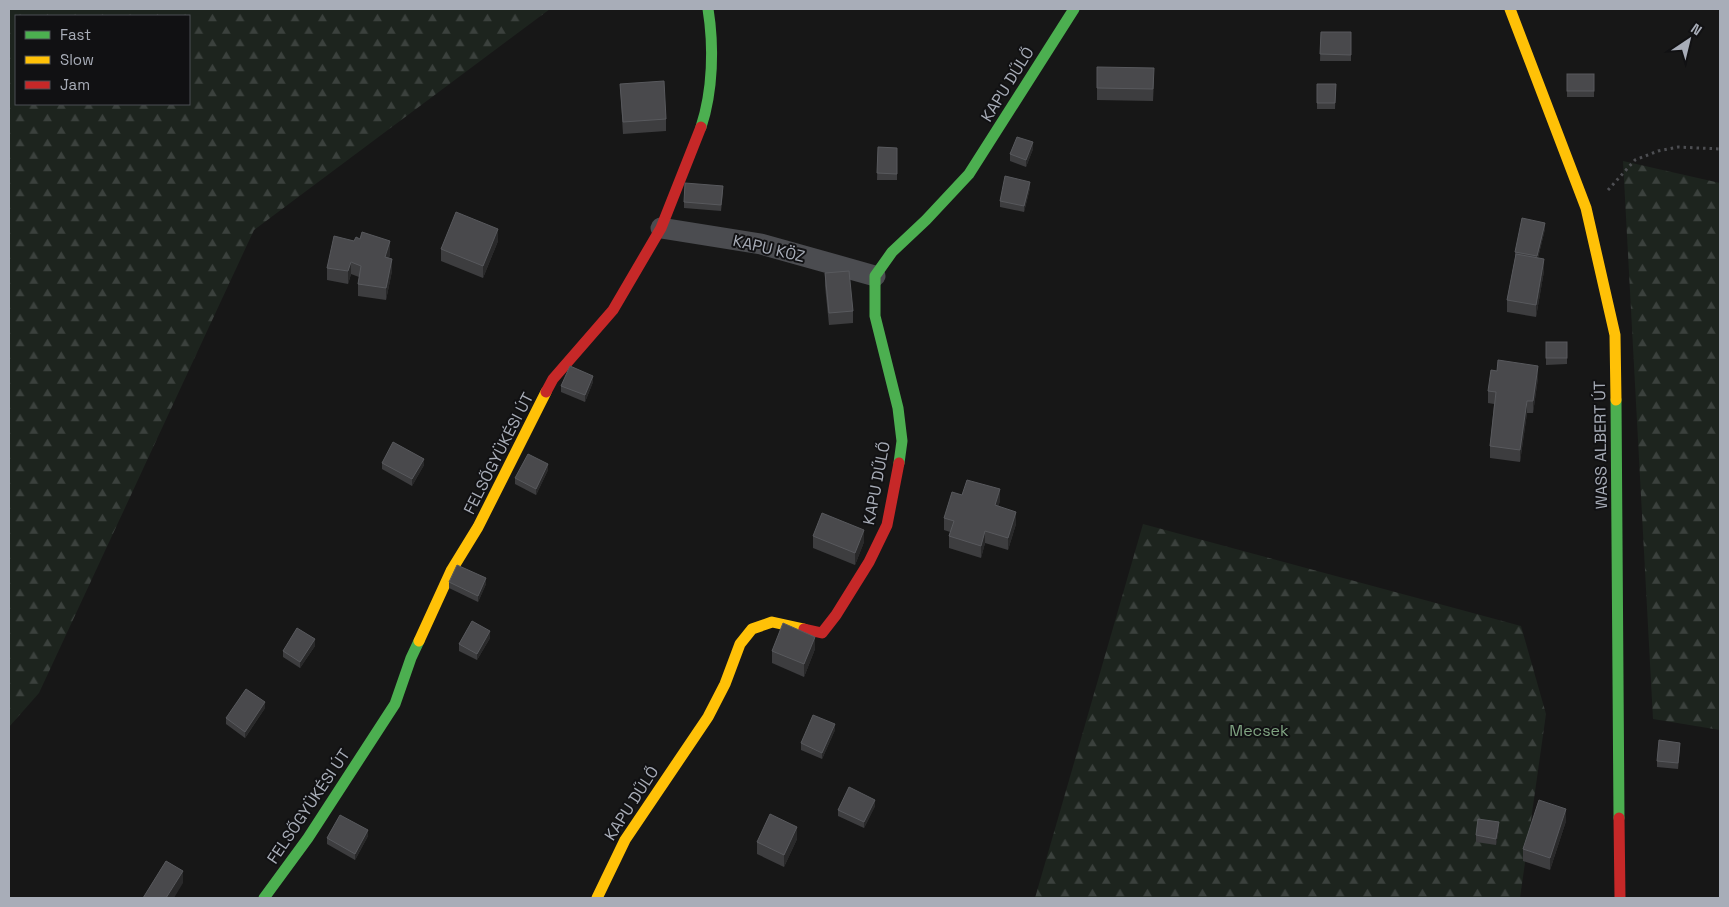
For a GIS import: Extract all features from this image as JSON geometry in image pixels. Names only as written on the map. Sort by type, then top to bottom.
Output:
[{"type":"street","name":"FELSŐGYÜKÉSI ÚT","points":[[264,898],[308,838],[395,704],[411,658],[451,571],[478,527],[553,379],[613,310],[661,228],[702,124],[710,83],[712,34],[708,9]]},
{"type":"street","name":"KAPU DŰLŐ","points":[[597,898],[625,840],[708,717],[725,684],[740,644],[752,630],[772,622],[822,633],[836,615],[869,562],[887,525],[902,441],[898,408],[875,316],[875,276],[892,252],[926,220],[969,174],[1074,9]]},
{"type":"street","name":"WASS ALBERT ÚT","points":[[1510,9],[1586,208],[1615,335],[1620,898]]},
{"type":"street","name":"KAPU KÖZ","points":[[661,228],[762,244],[875,276]]},
{"type":"path","points":[[1586,208],[1608,190],[1635,160],[1658,151],[1678,147],[1720,149]]},
{"type":"green space","points":[[9,9],[550,9],[254,230],[39,693],[9,727]]},
{"type":"green space","points":[[1623,161],[1720,183],[1720,730],[1653,719]]},
{"type":"green space","name":"Mecsek","points":[[1143,524],[1521,626],[1546,714],[1520,898],[1035,898]]},
{"type":"building","points":[[1321,32],[1351,32],[1351,55],[1320,54]]},
{"type":"building","points":[[1097,67],[1154,68],[1153,89],[1097,88]]},
{"type":"building","points":[[1567,74],[1594,74],[1594,91],[1567,91]]},
{"type":"building","points":[[664,81],[666,119],[623,122],[620,84]]},
{"type":"building","points":[[1317,84],[1336,84],[1335,103],[1317,103]]},
{"type":"building","points":[[1017,137],[1033,142],[1026,160],[1010,154]]},
{"type":"building","points":[[878,147],[897,148],[897,174],[877,173]]},
{"type":"building","points":[[1005,176],[1030,182],[1024,206],[1000,201]]},
{"type":"building","points":[[685,183],[723,186],[721,205],[684,202]]},
{"type":"building","points":[[456,212],[498,229],[483,266],[441,249]]},
{"type":"building","points":[[1522,218],[1545,223],[1537,256],[1515,252]]},
{"type":"building","points":[[362,232],[390,241],[385,257],[392,259],[386,288],[358,284],[361,266],[351,262],[348,271],[327,268],[334,236],[354,241],[356,237],[360,239]]},
{"type":"building","points":[[1516,254],[1544,259],[1536,305],[1507,300]]},
{"type":"building","points":[[849,271],[853,311],[829,313],[825,273]]},
{"type":"building","points":[[1546,342],[1567,342],[1567,358],[1546,358]]},
{"type":"building","points":[[1498,360],[1538,366],[1533,401],[1527,401],[1520,450],[1490,446],[1496,392],[1488,391],[1491,370],[1497,371]]},
{"type":"building","points":[[570,366],[593,376],[585,395],[561,386]]},
{"type":"building","points":[[393,442],[424,459],[412,479],[382,463]]},
{"type":"building","points":[[528,454],[548,464],[536,489],[515,478]]},
{"type":"building","points":[[967,480],[1000,489],[995,505],[1016,512],[1008,538],[985,531],[981,546],[949,536],[954,521],[944,518],[952,492],[962,495]]},
{"type":"building","points":[[822,513],[864,530],[855,553],[813,536]]},
{"type":"building","points":[[457,565],[486,578],[478,596],[449,582]]},
{"type":"building","points":[[472,621],[490,631],[477,654],[459,644]]},
{"type":"building","points":[[783,623],[815,637],[804,664],[772,651]]},
{"type":"building","points":[[297,628],[315,639],[300,662],[283,651]]},
{"type":"building","points":[[246,689],[265,702],[245,732],[226,718]]},
{"type":"building","points":[[813,715],[835,724],[822,753],[801,743]]},
{"type":"building","points":[[1659,740],[1680,743],[1678,763],[1657,761]]},
{"type":"building","points":[[849,787],[875,800],[864,822],[838,810]]},
{"type":"building","points":[[1539,800],[1566,809],[1550,858],[1523,849]]},
{"type":"building","points":[[770,814],[797,827],[784,855],[757,842]]},
{"type":"building","points":[[340,815],[368,830],[355,854],[327,838]]},
{"type":"building","points":[[1478,819],[1499,822],[1496,839],[1476,835]]},
{"type":"building","points":[[166,861],[183,871],[166,898],[143,898]]},
{"type":"traffic: fast","points":[[701,127],[708,99],[712,53],[708,9]]},
{"type":"traffic: fast","points":[[899,463],[902,441],[898,408],[875,316],[875,276],[892,252],[926,220],[969,174],[1074,9]]},
{"type":"traffic: fast","points":[[1616,400],[1619,818]]},
{"type":"traffic: fast","points":[[264,898],[308,838],[395,704],[419,641]]},
{"type":"traffic: slow","points":[[1510,9],[1586,208],[1615,335],[1616,400]]},
{"type":"traffic: slow","points":[[419,641],[451,571],[478,527],[546,392]]},
{"type":"traffic: slow","points":[[597,898],[625,840],[708,717],[725,684],[740,644],[752,629],[772,622],[804,629]]},
{"type":"traffic: jam","points":[[546,392],[553,379],[613,310],[661,228],[701,127]]},
{"type":"traffic: jam","points":[[804,629],[822,633],[836,615],[869,562],[887,525],[899,463]]},
{"type":"traffic: jam","points":[[1619,818],[1620,898]]}]
